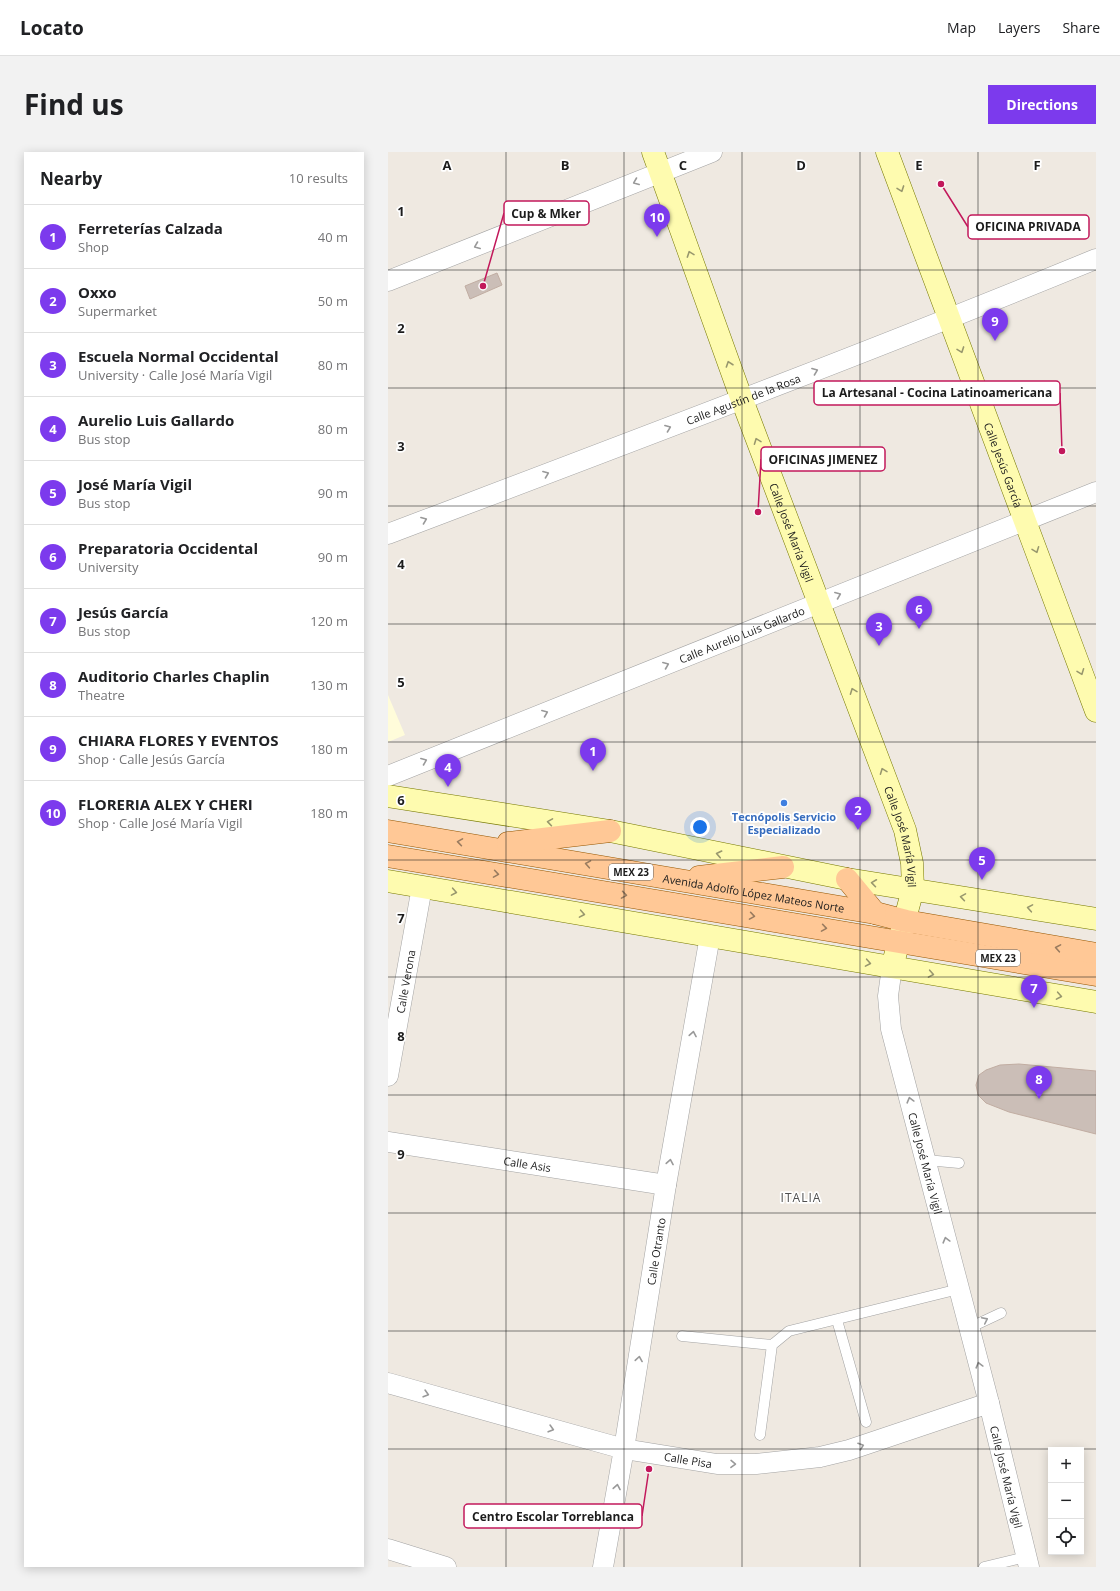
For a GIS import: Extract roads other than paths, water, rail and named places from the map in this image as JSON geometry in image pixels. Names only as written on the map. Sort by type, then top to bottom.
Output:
[{"type":"main road","name":"Avenida Adolfo López Mateos Norte","points":[[388,831],[485,846],[874,914],[903,931],[1096,975]]},
{"type":"main road","points":[[485,846],[610,831]]},
{"type":"main road","name":"Avenida Adolfo López Mateos Norte","points":[[388,856],[903,931],[1096,954]]},
{"type":"main road","points":[[676,880],[783,867]]},
{"type":"main road","points":[[847,879],[874,914]]},
{"type":"street","name":"Calle José María Vigil","points":[[653,152],[742,400],[905,830],[912,864],[913,889],[903,931],[892,967],[888,996],[891,1029],[970,1328],[1027,1562]]},
{"type":"street","points":[[388,281],[712,152]]},
{"type":"street","name":"Calle Jesús García","points":[[887,152],[1095,707]]},
{"type":"street","name":"Calle Agustín de la Rosa","points":[[388,534],[742,400],[950,319],[1096,259]]},
{"type":"street","name":"Calle Aurelio Luis Gallardo","points":[[388,776],[1096,492]]},
{"type":"street","points":[[388,796],[610,831],[847,879],[1096,919]]},
{"type":"street","points":[[388,881],[1096,1002]]},
{"type":"street","name":"Calle Verona","points":[[388,1076],[422,887]]},
{"type":"street","points":[[1070,915],[1096,904]]},
{"type":"street","name":"Calle Otranto","points":[[603,1567],[624,1449],[666,1185],[710,936]]},
{"type":"street","name":"Calle Asis","points":[[388,1142],[666,1185]]},
{"type":"street","name":"Calle Pisa","points":[[388,1383],[624,1449],[717,1464],[756,1464],[820,1457],[849,1450],[989,1403]]},
{"type":"street","points":[[388,1549],[446,1567]]},
{"type":"lane","points":[[926,1160],[959,1162]]},
{"type":"lane","points":[[760,1435],[772,1345],[789,1331],[959,1289]]},
{"type":"lane","points":[[970,1328],[1001,1312]]},
{"type":"lane","points":[[838,1320],[866,1422]]},
{"type":"lane","points":[[682,1336],[772,1345]]},
{"type":"lane","points":[[984,1567],[1027,1562]]},
{"type":"place","name":"OFICINA PRIVADA","points":[[941,184]]},
{"type":"place","name":"FLORERIA ALEX Y CHERI","points":[[657,237]]},
{"type":"place","name":"Cup & Mker","points":[[483,286]]},
{"type":"place","name":"CHIARA FLORES Y EVENTOS","points":[[995,341]]},
{"type":"place","name":"La Artesanal - Cocina Latinoamericana","points":[[1062,451]]},
{"type":"place","name":"OFICINAS JIMENEZ","points":[[758,512]]},
{"type":"place","name":"Preparatoria Occidental","points":[[919,629]]},
{"type":"place","name":"Escuela Normal Occidental","points":[[879,646]]},
{"type":"place","name":"Ferreterías Calzada","points":[[593,771]]},
{"type":"place","name":"Aurelio Luis Gallardo","points":[[448,787]]},
{"type":"place","name":"Tecnópolis Servicio Especializado","points":[[784,803]]},
{"type":"place","name":"Oxxo","points":[[858,830]]},
{"type":"place","name":"José María Vigil","points":[[982,880]]},
{"type":"place","name":"Jesús García","points":[[1034,1008]]},
{"type":"place","name":"Auditorio Charles Chaplin","points":[[1039,1099]]},
{"type":"place","name":"Centro Escolar Torreblanca","points":[[649,1469]]},
{"type":"district","name":"ITALIA","points":[[801,1197]]}]
